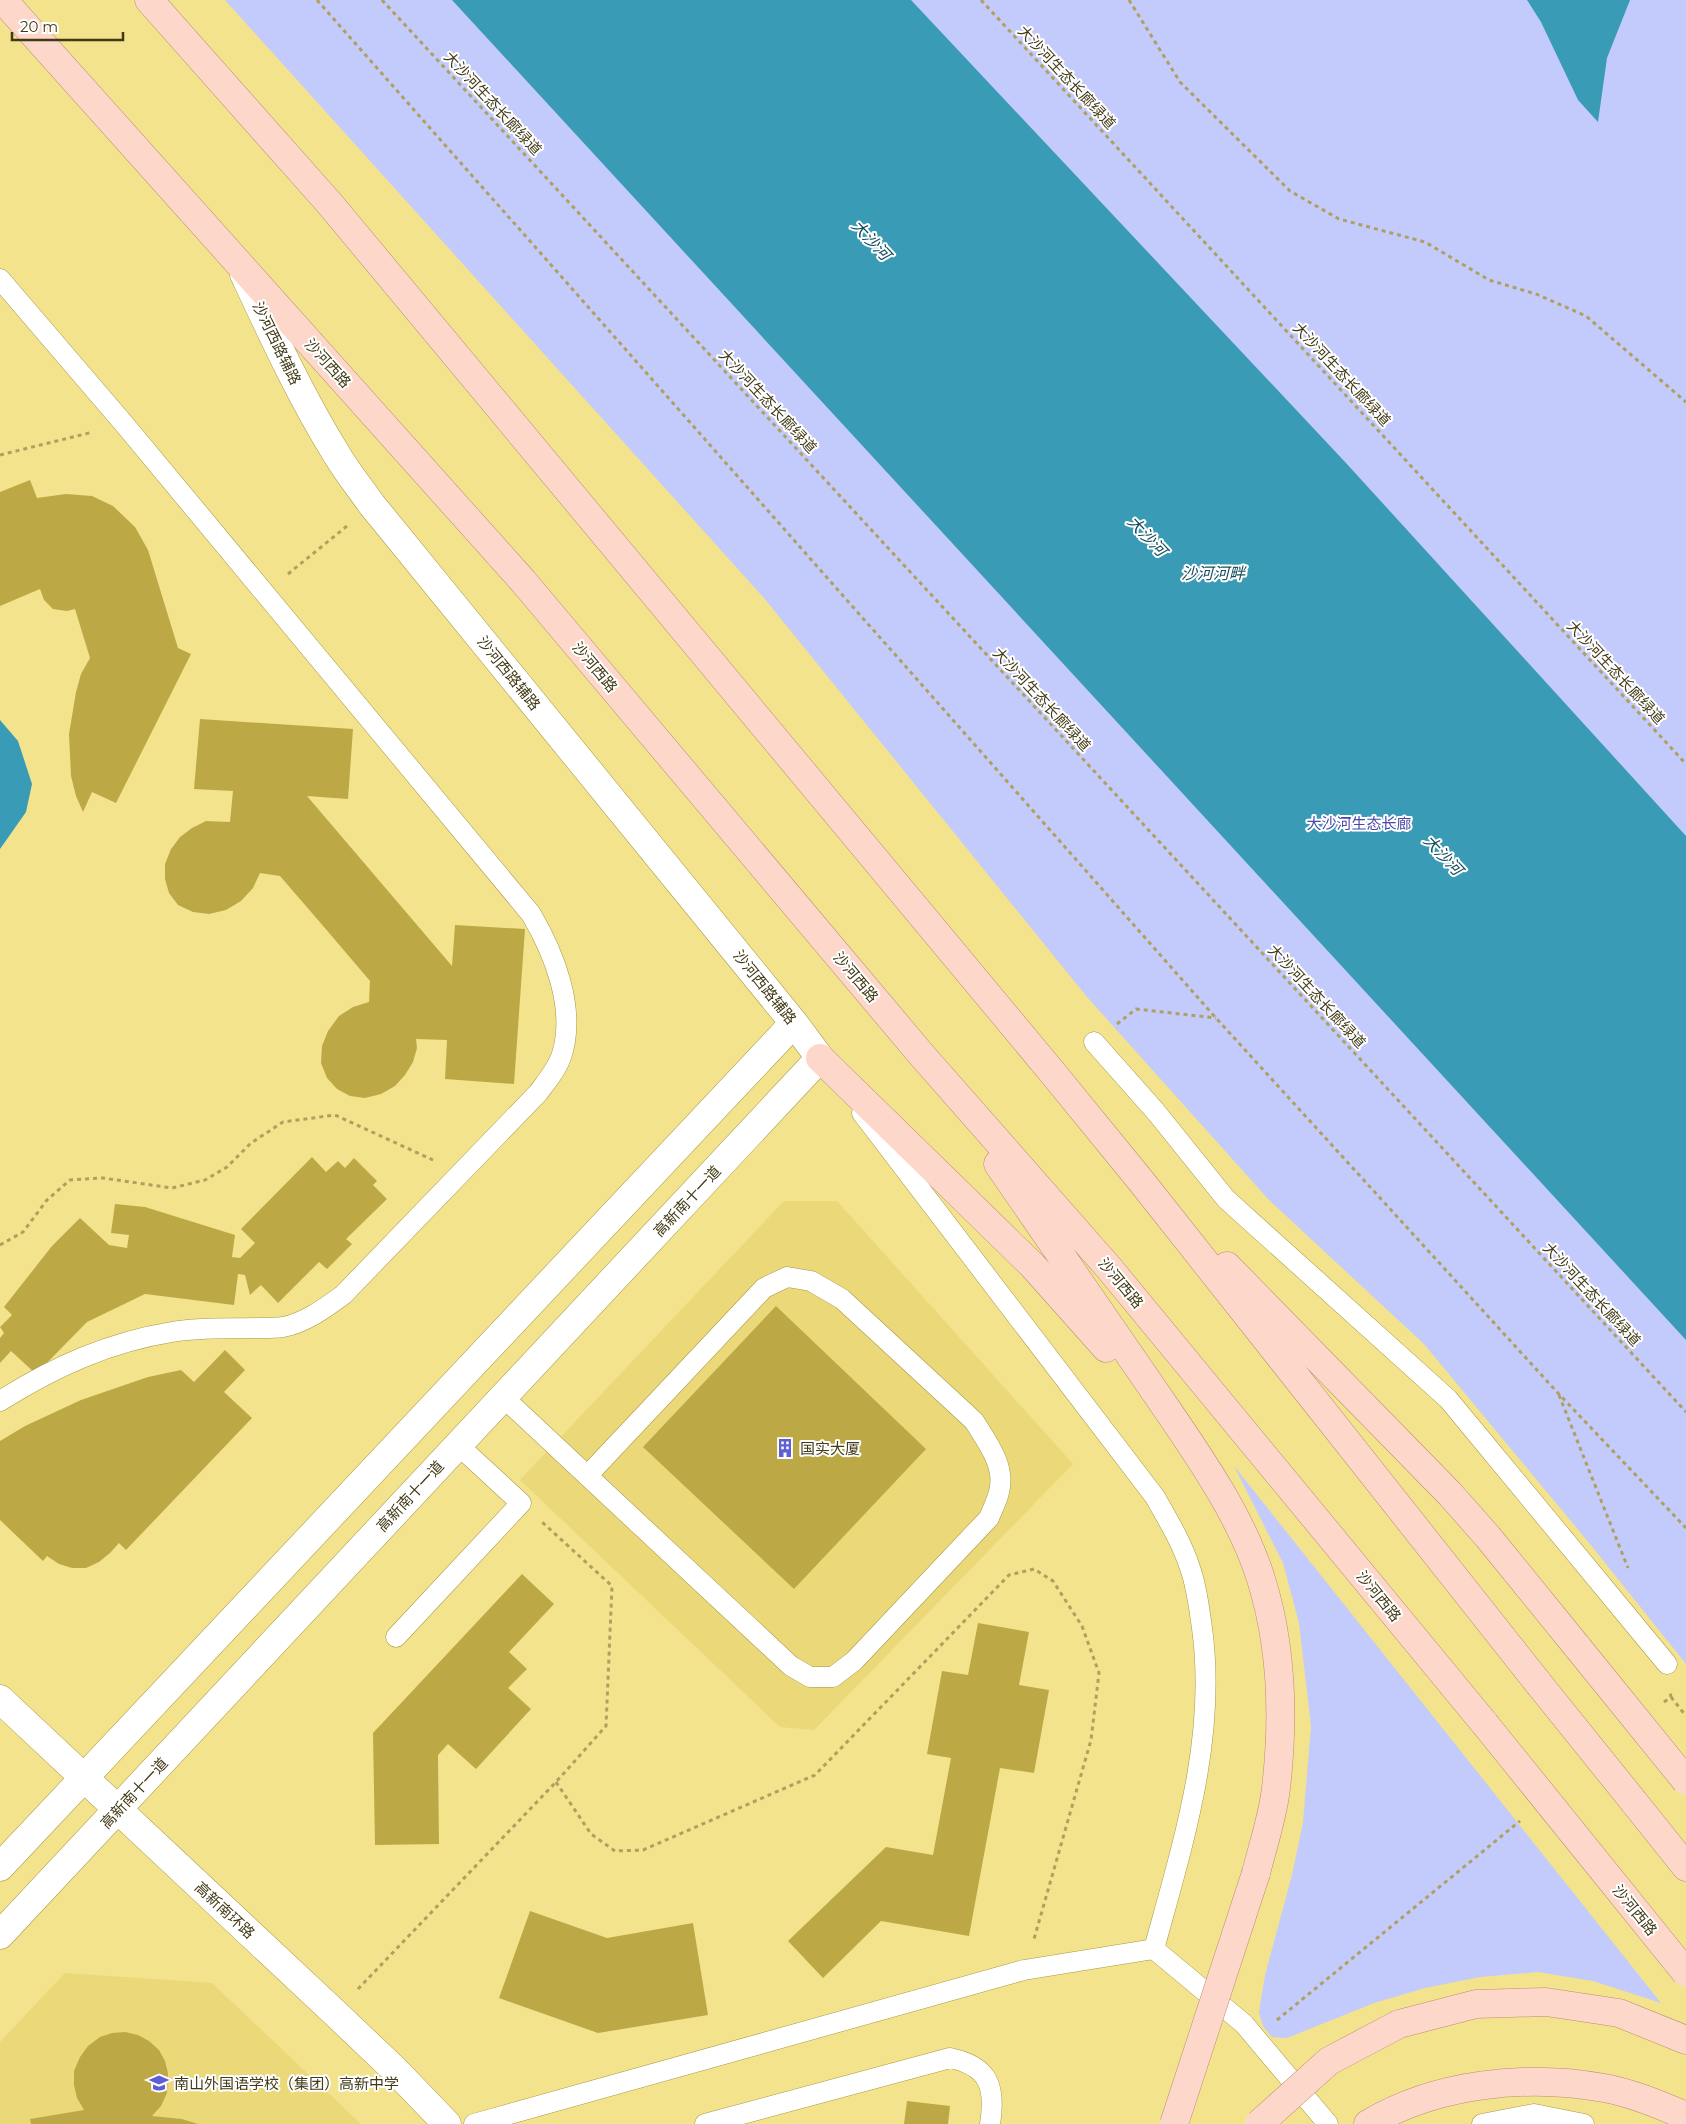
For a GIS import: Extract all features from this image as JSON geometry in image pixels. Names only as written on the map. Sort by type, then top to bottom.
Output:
[{"type":"main road","name":"沙河西路","points":[[4,0],[523,581],[920,1053],[1109,1268],[1485,1724],[1686,1973]]},
{"type":"main road","points":[[149,0],[336,211],[1140,1181],[1686,1867]]},
{"type":"main road","points":[[920,1053],[1188,1441],[1247,1540],[1262,1579],[1271,1618],[1278,1666],[1280,1731],[1276,1790],[1256,1873],[1174,2124]]},
{"type":"main road","points":[[820,1058],[1033,1266],[1188,1441]]},
{"type":"main road","points":[[1140,1181],[1236,1274],[1450,1494],[1488,1537],[1686,1781]]},
{"type":"main road","points":[[1259,2124],[1329,2061],[1399,2024],[1476,2004],[1546,2002],[1619,2014],[1686,2040]]},
{"type":"main road","points":[[1368,2124],[1379,2117],[1434,2096],[1493,2083],[1547,2081],[1605,2088],[1657,2103],[1686,2116]]},
{"type":"street","name":"沙河西路辅路","points":[[238,261],[285,363],[338,456],[372,505],[794,1023],[820,1058]]},
{"type":"street","points":[[0,1867],[794,1023]]},
{"type":"street","name":"高新南十一道","points":[[0,1935],[820,1058]]},
{"type":"street","name":"高新南环路","points":[[0,1700],[335,2013],[395,2070],[447,2124]]},
{"type":"lane","points":[[0,279],[125,425],[531,914],[546,941],[555,964],[566,1014],[566,1033],[562,1055],[552,1075],[538,1093],[343,1294],[323,1310],[304,1320],[283,1327],[174,1331],[128,1340],[81,1358],[27,1384],[0,1401]]},
{"type":"lane","points":[[1094,1042],[1156,1112],[1226,1199],[1448,1399],[1667,1664]]},
{"type":"lane","points":[[820,1058],[1089,1411],[1125,1454],[1160,1505],[1175,1532],[1191,1569],[1199,1607],[1205,1654],[1206,1700],[1203,1743],[1187,1827],[1154,1949]]},
{"type":"lane","points":[[503,1397],[791,1666],[810,1677],[833,1677],[854,1661],[989,1518],[1000,1491],[999,1466],[989,1444],[974,1421],[842,1299],[811,1281],[787,1277],[764,1288],[588,1475]]},
{"type":"lane","points":[[396,1637],[521,1502],[458,1445]]},
{"type":"lane","points":[[474,2124],[1024,1970],[1154,1949],[1244,2024],[1328,2124]]},
{"type":"lane","points":[[706,2124],[950,2058],[963,2060],[978,2068],[988,2082],[993,2102],[990,2124]]},
{"type":"lane","points":[[1482,2124],[1534,2114],[1584,2124]]},
{"type":"path","points":[[317,0],[1216,1018],[1557,1392],[1686,1528]]},
{"type":"path","name":"大沙河生态长廊绿道","points":[[382,0],[1686,1412]]},
{"type":"path","name":"大沙河生态长廊绿道","points":[[981,0],[1686,764]]},
{"type":"path","points":[[1128,0],[1180,82],[1290,191],[1339,219],[1425,242],[1489,280],[1536,294],[1586,316],[1686,402]]},
{"type":"path","points":[[0,455],[125,425]]},
{"type":"path","points":[[265,594],[372,505]]},
{"type":"path","points":[[1094,1042],[1136,1009],[1216,1018]]},
{"type":"path","points":[[0,1245],[23,1232],[47,1200],[70,1180],[103,1178],[172,1188],[205,1180],[227,1167],[251,1143],[283,1122],[336,1116],[439,1163],[467,1168]]},
{"type":"path","points":[[1557,1392],[1630,1573]]},
{"type":"path","points":[[335,2013],[556,1782],[606,1726],[612,1586],[521,1502]]},
{"type":"path","points":[[556,1782],[591,1834],[615,1851],[643,1850],[815,1775],[1009,1574],[1034,1569],[1052,1581],[1082,1626],[1099,1673],[1092,1740],[1024,1970]]},
{"type":"path","points":[[1667,1664],[1671,1696],[1686,1716]]},
{"type":"path","points":[[1663,1703],[1671,1696]]},
{"type":"path","points":[[1256,2038],[1525,1816]]},
{"type":"shaded area","points":[[784,1201],[837,1201],[1073,1464],[814,1730],[780,1727],[520,1480]]},
{"type":"shaded area","name":"南山外国语学校（集团）高新中学","points":[[65,1973],[212,1983],[361,2124],[0,2124],[0,2042]]},
{"type":"green space","name":"大沙河生态长廊","points":[[225,0],[1686,0],[1686,1664],[1590,1544],[1424,1344],[1269,1200],[1087,997],[764,598]]},
{"type":"green space","points":[[1234,1466],[1661,2003],[1593,1981],[1538,1972],[1480,1977],[1425,1988],[1374,2003],[1287,2038],[1272,2037],[1263,2026],[1259,2012],[1265,1975],[1292,1875],[1303,1822],[1311,1726],[1299,1623],[1283,1563]]},
{"type":"water","name":"沙河河畔","points":[[452,0],[911,0],[1346,463],[1686,836],[1686,1340]]},
{"type":"water","points":[[1527,0],[1630,0],[1607,58],[1598,122],[1578,100],[1541,22]]},
{"type":"water","points":[[0,720],[18,741],[32,784],[26,812],[0,849]]},
{"type":"building","points":[[30,480],[37,498],[66,494],[92,496],[113,506],[135,527],[148,550],[178,648],[191,654],[116,803],[92,792],[83,812],[76,796],[71,776],[69,734],[76,692],[81,674],[90,658],[75,609],[67,611],[53,609],[44,600],[40,589],[0,606],[0,492]]},
{"type":"building","points":[[200,719],[353,729],[348,799],[307,796],[452,966],[455,925],[525,929],[514,1084],[445,1079],[447,1040],[416,1039],[417,1048],[413,1062],[395,1086],[381,1094],[365,1098],[350,1096],[337,1089],[327,1078],[321,1063],[322,1046],[328,1031],[339,1016],[353,1007],[369,1002],[370,981],[280,876],[260,873],[253,888],[241,901],[226,910],[209,914],[193,912],[178,905],[169,893],[165,879],[165,864],[171,849],[180,837],[206,821],[230,822],[233,791],[194,789]]},
{"type":"building","points":[[312,1157],[326,1172],[338,1161],[345,1168],[354,1158],[377,1181],[373,1185],[387,1199],[346,1239],[352,1244],[327,1269],[319,1262],[278,1303],[261,1285],[250,1295],[245,1275],[238,1274],[234,1305],[145,1294],[87,1322],[36,1374],[11,1351],[0,1363],[0,1338],[4,1333],[0,1327],[12,1315],[4,1307],[52,1246],[80,1218],[109,1245],[127,1248],[129,1235],[111,1233],[115,1204],[145,1207],[235,1235],[232,1257],[240,1258],[255,1243],[241,1229]]},
{"type":"building","name":"国实大厦","points":[[776,1306],[926,1449],[794,1589],[643,1447]]},
{"type":"building","points":[[225,1350],[245,1370],[224,1392],[252,1418],[126,1550],[119,1543],[99,1562],[86,1568],[72,1568],[59,1564],[47,1556],[43,1561],[0,1520],[0,1441],[25,1426],[81,1400],[148,1377],[181,1370],[194,1382]]},
{"type":"building","points":[[522,1574],[554,1604],[509,1652],[527,1669],[508,1688],[531,1709],[476,1769],[448,1744],[438,1755],[439,1844],[375,1845],[373,1733]]},
{"type":"building","points":[[978,1623],[1029,1632],[1019,1685],[1049,1690],[1034,1773],[1000,1768],[969,1936],[881,1921],[823,1978],[788,1941],[886,1847],[933,1855],[951,1758],[927,1754],[942,1671],[968,1675]]},
{"type":"building","points":[[530,1911],[607,1938],[693,1923],[708,2015],[598,2033],[499,1998]]},
{"type":"building","points":[[125,2032],[138,2035],[149,2041],[159,2050],[165,2061],[168,2073],[167,2093],[161,2106],[152,2116],[182,2119],[198,2124],[31,2124],[30,2119],[84,2110],[77,2098],[74,2085],[74,2071],[80,2057],[88,2046],[100,2037],[112,2033]]},
{"type":"building","points":[[907,2101],[950,2106],[948,2124],[904,2124]]},
{"type":"place","name":"国实大厦","points":[[785,1448]]},
{"type":"place","name":"南山外国语学校（集团）高新中学","points":[[159,2083]]},
{"type":"water label","name":"大沙河","points":[[871,240]]},
{"type":"water label","name":"大沙河","points":[[1147,536]]},
{"type":"water label","name":"大沙河","points":[[1443,855]]}]
